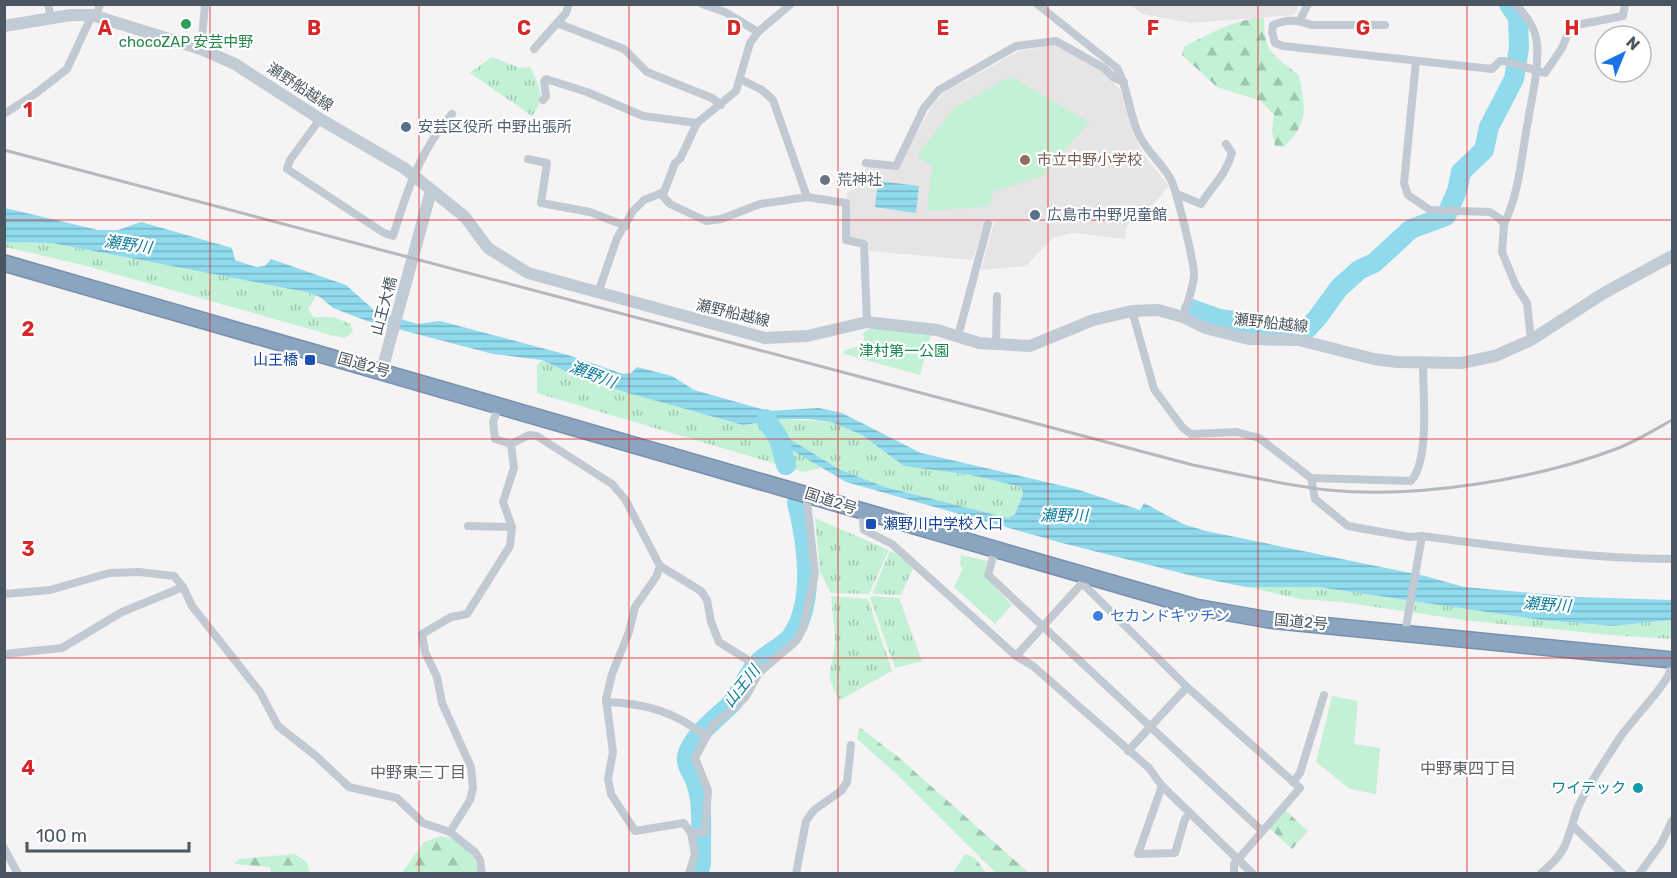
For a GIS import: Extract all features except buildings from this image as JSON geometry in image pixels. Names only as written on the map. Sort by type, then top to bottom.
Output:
[{"type":"highway","name":"国道2号","points":[[4,263],[806,492],[1085,580],[1213,611],[1269,620],[1672,660]]},
{"type":"main road","name":"瀬野船越線","points":[[4,26],[96,12],[201,49],[235,64],[412,175],[465,217],[488,248],[528,273],[765,338],[807,336],[867,322],[937,330],[996,345],[1030,346],[1093,320],[1132,310],[1158,310],[1183,316],[1205,328],[1249,339],[1299,340],[1374,359],[1423,364],[1461,363],[1495,356],[1531,340],[1604,293],[1672,256]]},
{"type":"main road","name":"山王大橋","points":[[382,370],[431,191]]},
{"type":"street","points":[[48,4],[51,18]]},
{"type":"street","points":[[201,49],[205,4]]},
{"type":"street","points":[[534,49],[557,23],[569,4]]},
{"type":"street","points":[[702,4],[724,12],[758,32]]},
{"type":"street","points":[[598,293],[616,238],[637,206],[644,200],[661,194],[697,123],[736,91],[744,58],[758,32],[791,4]]},
{"type":"street","points":[[1037,4],[1112,64],[1125,82],[1138,133],[1149,154],[1169,176],[1177,194],[1193,260],[1194,277],[1183,316]]},
{"type":"street","points":[[1300,20],[1308,4]]},
{"type":"street","points":[[1515,4],[1534,30],[1538,43],[1536,72],[1519,179],[1515,199],[1504,224],[1502,252],[1516,285],[1527,303],[1531,340]]},
{"type":"street","points":[[1385,25],[1320,25],[1300,20],[1273,25],[1272,32],[1275,43],[1283,46],[1492,69],[1500,61],[1505,61],[1545,73],[1551,66],[1570,26],[1623,16],[1625,4]]},
{"type":"street","points":[[4,114],[67,69],[96,12]]},
{"type":"street","points":[[557,23],[624,49],[647,72],[712,98],[721,105]]},
{"type":"street","points":[[866,163],[896,166],[924,108],[939,90],[1016,46],[1056,41],[1104,68],[1114,78],[1125,82]]},
{"type":"street","points":[[1416,61],[1404,183],[1408,195],[1430,210],[1490,213],[1504,224]]},
{"type":"street","points":[[543,100],[546,96],[544,81],[546,79],[586,92],[643,116],[697,123]]},
{"type":"street","points":[[740,79],[762,90],[773,100],[807,197]]},
{"type":"street","points":[[320,119],[290,160],[287,169],[384,233],[393,236],[412,175],[441,127],[452,114]]},
{"type":"street","points":[[1177,194],[1201,204],[1221,180],[1228,166],[1232,153],[1226,144]]},
{"type":"street","points":[[528,159],[547,163],[542,203],[590,212],[626,226]]},
{"type":"street","points":[[661,194],[670,204],[706,221],[721,219],[760,204],[807,197],[846,203],[846,240],[864,244],[867,322]]},
{"type":"street","points":[[958,336],[988,224]]},
{"type":"street","points":[[996,345],[997,296]]},
{"type":"street","points":[[1132,310],[1154,389],[1182,427],[1191,434],[1237,432],[1259,438],[1276,449],[1304,475],[1311,478],[1411,482],[1420,472],[1423,364]]},
{"type":"street","points":[[499,404],[493,422],[495,439],[512,444],[529,435],[537,436],[612,484],[625,499],[660,566],[701,591],[707,600],[711,622],[719,642],[759,668]]},
{"type":"street","points":[[450,832],[470,800],[471,767],[442,702],[437,676],[425,652],[422,634],[451,617],[467,614],[507,554],[512,527],[504,502],[514,468],[512,444]]},
{"type":"street","points":[[1311,478],[1315,499],[1348,526],[1410,537],[1422,536],[1625,559],[1672,559]]},
{"type":"street","points":[[691,833],[704,832],[708,790],[695,758],[702,734],[745,698],[759,668],[788,648],[803,628],[815,574],[806,492]]},
{"type":"street","points":[[862,510],[864,530],[892,544],[1016,656],[1033,666],[1149,768],[1161,786],[1253,873]]},
{"type":"street","points":[[468,526],[512,527]]},
{"type":"street","points":[[1405,633],[1422,536]]},
{"type":"street","points":[[994,550],[988,575],[1042,628],[1151,726],[1262,831]]},
{"type":"street","points":[[660,566],[656,578],[635,607],[629,632],[612,674],[606,702],[613,752],[609,787],[614,803],[635,831],[684,823],[691,833],[694,854],[690,873]]},
{"type":"street","points":[[4,594],[50,590],[110,573],[139,572],[174,576],[183,587],[192,606],[260,692],[278,726],[316,756],[349,787],[397,798],[423,823],[450,832],[475,852],[480,860],[482,873]]},
{"type":"street","points":[[1016,656],[1085,580],[1187,687],[1300,788],[1234,864],[1234,873]]},
{"type":"street","points":[[4,654],[62,648],[122,612],[183,587]]},
{"type":"street","points":[[1540,873],[1557,860],[1574,827],[1577,811],[1621,736],[1649,699],[1671,677],[1672,666]]},
{"type":"street","points":[[1128,751],[1187,687]]},
{"type":"street","points":[[1293,782],[1300,773],[1324,695]]},
{"type":"street","points":[[606,702],[630,702],[661,710],[679,717],[702,734]]},
{"type":"street","points":[[796,873],[806,821],[814,810],[841,791],[847,782],[851,745]]},
{"type":"street","points":[[1161,786],[1138,854],[1174,853],[1185,819],[1190,813]]},
{"type":"street","points":[[1640,873],[1661,844],[1672,821]]},
{"type":"street","points":[[1574,827],[1623,873]]},
{"type":"street","points":[[4,848],[18,873]]},
{"type":"shaded area","points":[[1130,5],[1299,5],[1294,15],[1190,23],[1143,14]]},
{"type":"shaded area","name":"市立中野小学校","points":[[1056,45],[1101,70],[1122,92],[1133,134],[1144,155],[1169,186],[1152,206],[1127,225],[1125,239],[1074,233],[1054,237],[1026,266],[981,270],[994,223],[986,220],[972,260],[869,251],[868,240],[851,237],[848,232],[847,193],[860,185],[862,173],[868,166],[897,169],[932,106],[943,93],[1019,51]]},
{"type":"green space","points":[[1264,17],[1268,46],[1276,57],[1299,75],[1303,97],[1302,121],[1284,147],[1275,146],[1272,131],[1274,115],[1261,101],[1217,87],[1182,55],[1184,47],[1213,32],[1253,18]]},
{"type":"green space","points":[[492,57],[520,68],[530,67],[540,91],[539,103],[532,116],[470,73]]},
{"type":"green space","points":[[1010,76],[1089,122],[1043,176],[994,191],[990,206],[927,211],[932,166],[917,156],[953,109]]},
{"type":"green space","points":[[5,242],[52,243],[306,292],[316,296],[308,309],[314,317],[334,317],[350,324],[353,332],[345,338],[331,335],[83,265],[5,247]]},
{"type":"green space","name":"津村第一公園","points":[[871,328],[931,335],[920,375],[844,354],[843,351],[865,344],[863,333]]},
{"type":"green space","points":[[542,360],[574,375],[621,391],[743,425],[757,423],[775,440],[801,453],[821,468],[803,472],[537,393],[537,365]]},
{"type":"green space","points":[[769,418],[831,422],[862,435],[904,466],[971,475],[1021,487],[1023,494],[1015,514],[1008,518],[885,487],[840,469],[793,441],[773,425]]},
{"type":"green space","points":[[815,518],[889,550],[869,594],[831,593],[820,572]]},
{"type":"green space","points":[[890,551],[900,555],[913,568],[901,595],[875,594],[873,592]]},
{"type":"green space","points":[[961,555],[987,561],[984,576],[1012,605],[995,624],[954,587],[963,568],[960,566]]},
{"type":"green space","points":[[1246,587],[1318,587],[1541,620],[1613,626],[1672,620],[1672,639],[1471,621],[1341,602],[1300,599]]},
{"type":"green space","points":[[831,596],[868,599],[892,671],[840,700],[830,677],[835,640]]},
{"type":"green space","points":[[872,596],[899,598],[922,661],[895,668],[870,598]]},
{"type":"green space","points":[[1332,696],[1358,701],[1354,744],[1380,748],[1376,794],[1350,789],[1316,762]]},
{"type":"green space","points":[[859,727],[897,756],[1029,873],[996,873],[901,778],[857,739]]},
{"type":"green space","points":[[1284,809],[1308,831],[1292,849],[1268,827]]},
{"type":"green space","points":[[441,836],[467,847],[479,873],[401,874],[424,842]]},
{"type":"green space","points":[[295,854],[307,862],[310,873],[272,873],[269,867],[234,864],[239,859]]},
{"type":"green space","points":[[965,854],[975,858],[986,873],[953,873]]},
{"type":"water","points":[[878,181],[919,186],[916,213],[875,207]]},
{"type":"water","name":"瀬野川","points":[[5,208],[98,230],[118,230],[141,222],[232,248],[235,260],[256,267],[265,266],[271,259],[346,285],[375,311],[417,324],[440,321],[568,355],[623,374],[631,373],[637,367],[672,376],[694,390],[768,411],[819,408],[842,413],[921,453],[1076,489],[1140,510],[1144,503],[1183,524],[1206,531],[1425,576],[1464,587],[1578,597],[1672,600],[1672,620],[1613,626],[1541,620],[1318,587],[1246,587],[1201,578],[1062,543],[846,482],[775,440],[757,423],[743,425],[621,391],[574,375],[542,360],[493,354],[367,321],[333,308],[320,297],[306,292],[52,243],[5,242]],"holes":[[[769,419],[808,419],[831,422],[862,435],[904,466],[971,475],[1021,487],[1023,494],[1015,514],[1008,518],[885,487],[839,469],[793,441],[773,426]]]},
{"type":"waterway","points":[[1191,309],[1219,319],[1241,322],[1264,333],[1307,329],[1339,288],[1359,270],[1374,263],[1411,229],[1446,216],[1457,191],[1461,172],[1484,150],[1489,127],[1514,79],[1519,48],[1518,18],[1509,4]]},
{"type":"waterway","name":"山王川","points":[[766,419],[779,439],[786,465]]},
{"type":"waterway","name":"山王川","points":[[698,874],[701,864],[700,804],[696,782],[687,764],[687,756],[694,741],[731,704],[755,667],[788,641],[799,623],[807,590],[807,572],[804,535],[797,503]]},
{"type":"railway","points":[[4,150],[1193,465],[1294,485],[1362,492],[1398,492],[1474,485],[1549,470],[1584,460],[1616,449],[1672,420]]},
{"type":"place","name":"chocoZAP 安芸中野","points":[[186,24]]},
{"type":"place","name":"安芸区役所 中野出張所","points":[[406,127]]},
{"type":"place","name":"市立中野小学校","points":[[1025,160]]},
{"type":"place","name":"荒神社","points":[[825,180]]},
{"type":"place","name":"広島市中野児童館","points":[[1035,215]]},
{"type":"place","name":"山王橋","points":[[310,360]]},
{"type":"place","name":"瀬野川中学校入口","points":[[871,524]]},
{"type":"place","name":"セカンドキッチン","points":[[1098,616]]},
{"type":"place","name":"ワイテック","points":[[1638,788]]},
{"type":"district","name":"中野東四丁目","points":[[1468,768]]},
{"type":"district","name":"中野東三丁目","points":[[418,772]]}]
